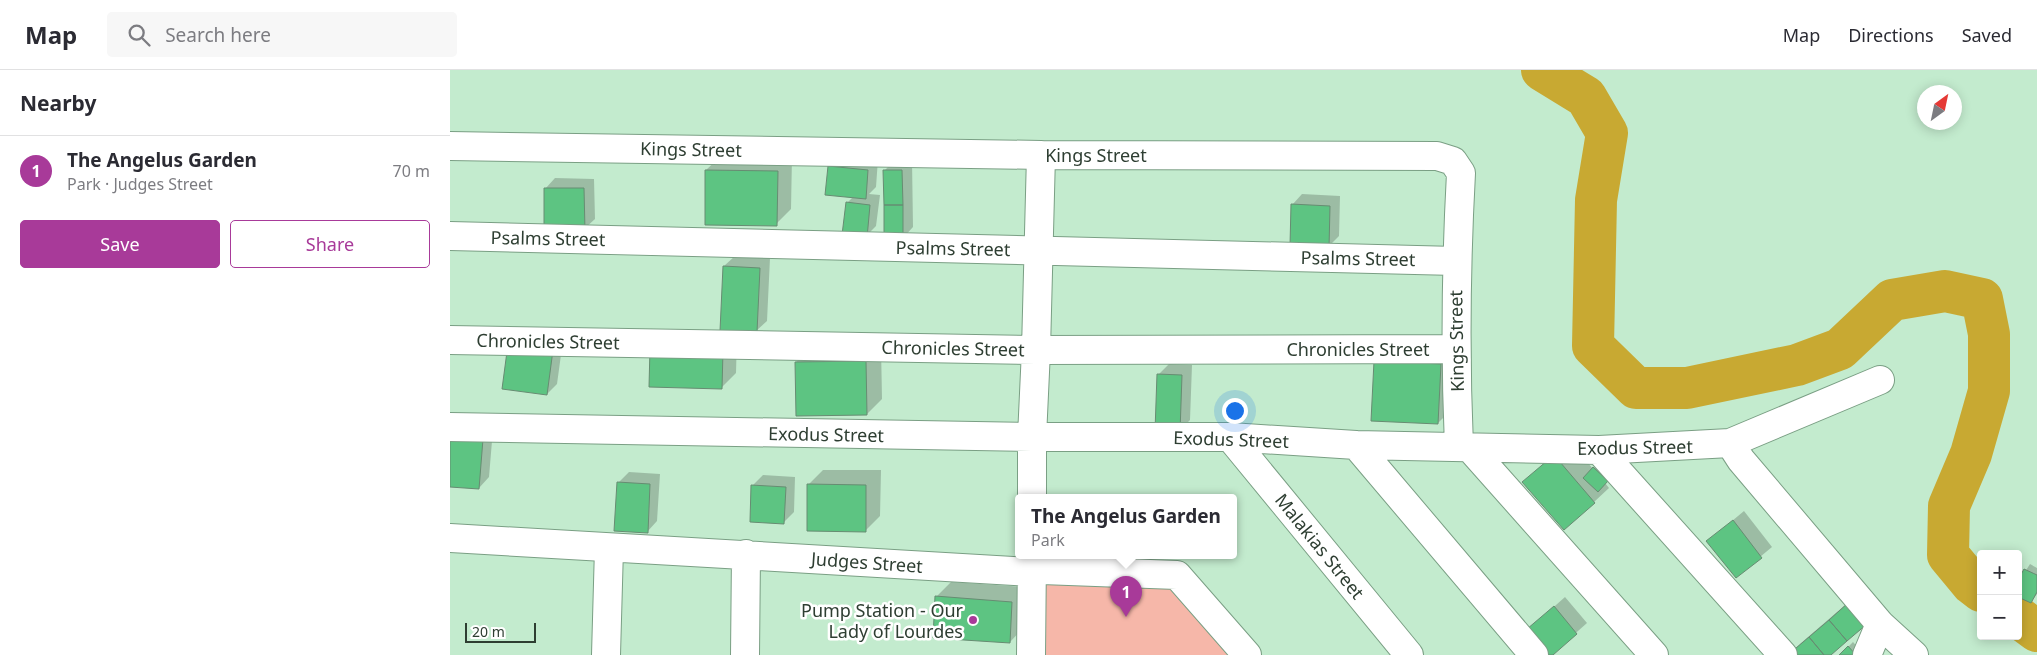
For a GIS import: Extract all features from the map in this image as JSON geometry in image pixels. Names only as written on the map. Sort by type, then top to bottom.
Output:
[{"type":"street","name":"Kings Street","points":[[450,146],[1040,155],[1437,156],[1452,161],[1461,173],[1456,261],[1455,349],[1464,447]]},
{"type":"street","points":[[1032,494],[1040,155]]},
{"type":"street","name":"Psalms Street","points":[[450,236],[1456,261]]},
{"type":"street","name":"Chronicles Street","points":[[450,340],[1036,350],[1455,349]]},
{"type":"street","name":"Exodus Street","points":[[450,427],[1032,437],[1230,438],[1356,445],[1599,450],[1730,443],[1880,380]]},
{"type":"street","name":"Malakias Street","points":[[1230,438],[1410,655]]},
{"type":"street","points":[[1730,443],[1741,460],[1880,624],[1914,655]]},
{"type":"street","points":[[1356,445],[1534,655]]},
{"type":"street","points":[[1464,447],[1654,655]]},
{"type":"street","points":[[1599,450],[1783,655]]},
{"type":"street","name":"Judges Street","points":[[450,538],[608,548],[1032,564],[1042,570],[1117,571],[1177,575],[1247,655]]},
{"type":"street","points":[[606,655],[608,548]]},
{"type":"street","points":[[745,655],[746,554]]},
{"type":"street","points":[[1031,655],[1032,564]]},
{"type":"street","points":[[1867,655],[1880,624]]},
{"type":"shaded area","points":[[1042,573],[1177,578],[1243,655],[1042,655]]},
{"type":"building","points":[[828,166],[868,170],[866,199],[825,195]]},
{"type":"building","points":[[705,170],[778,171],[777,226],[705,225]]},
{"type":"building","points":[[883,170],[902,170],[903,205],[884,205]]},
{"type":"building","points":[[544,188],[584,188],[585,231],[544,231]]},
{"type":"building","points":[[846,202],[870,205],[867,238],[842,235]]},
{"type":"building","points":[[1291,204],[1330,206],[1329,248],[1290,246]]},
{"type":"building","points":[[884,205],[903,205],[903,239],[884,239]]},
{"type":"building","points":[[723,266],[760,268],[757,332],[720,331]]},
{"type":"building","points":[[508,344],[553,350],[547,395],[502,389]]},
{"type":"building","points":[[650,348],[723,350],[722,389],[649,387]]},
{"type":"building","points":[[866,361],[867,415],[796,416],[795,362]]},
{"type":"building","points":[[1374,361],[1441,364],[1438,424],[1371,421]]},
{"type":"building","points":[[1157,374],[1182,375],[1180,432],[1155,431]]},
{"type":"building","points":[[450,436],[483,439],[479,489],[450,487]]},
{"type":"building","points":[[1554,455],[1595,503],[1564,530],[1522,482]]},
{"type":"building","points":[[1593,467],[1608,481],[1598,492],[1583,478]]},
{"type":"building","points":[[617,482],[650,484],[648,533],[614,531]]},
{"type":"building","points":[[807,484],[866,485],[866,532],[807,531]]},
{"type":"building","points":[[751,485],[786,487],[784,524],[750,522]]},
{"type":"building","points":[[1733,520],[1762,558],[1736,578],[1706,541]]},
{"type":"building","points":[[2024,569],[2037,575],[2037,592],[2031,603],[2022,599],[2022,573]]},
{"type":"building","name":"Pump Station - Our Lady of Lourdes","points":[[935,596],[1012,602],[1010,643],[933,638]]},
{"type":"building","points":[[1848,603],[1867,624],[1847,641],[1829,620]]},
{"type":"building","points":[[1554,606],[1577,634],[1553,655],[1549,655],[1527,629]]},
{"type":"building","points":[[1829,620],[1847,641],[1831,655],[1824,655],[1809,637]]},
{"type":"building","points":[[1809,637],[1824,655],[1789,654]]},
{"type":"building","points":[[1848,646],[1856,655],[1839,655]]},
{"type":"waterway","points":[[1542,70],[1586,97],[1607,133],[1596,200],[1593,346],[1636,388],[1687,388],[1797,365],[1840,349],[1892,300],[1945,291],[1982,299],[1989,334],[1989,391],[1971,454],[1949,506],[1948,555],[1977,588]]},
{"type":"waterway","points":[[2022,620],[2037,631]]},
{"type":"place","name":"The Angelus Garden","points":[[1126,617]]},
{"type":"place","name":"Pump Station - Our Lady of Lourdes","points":[[973,620]]}]
